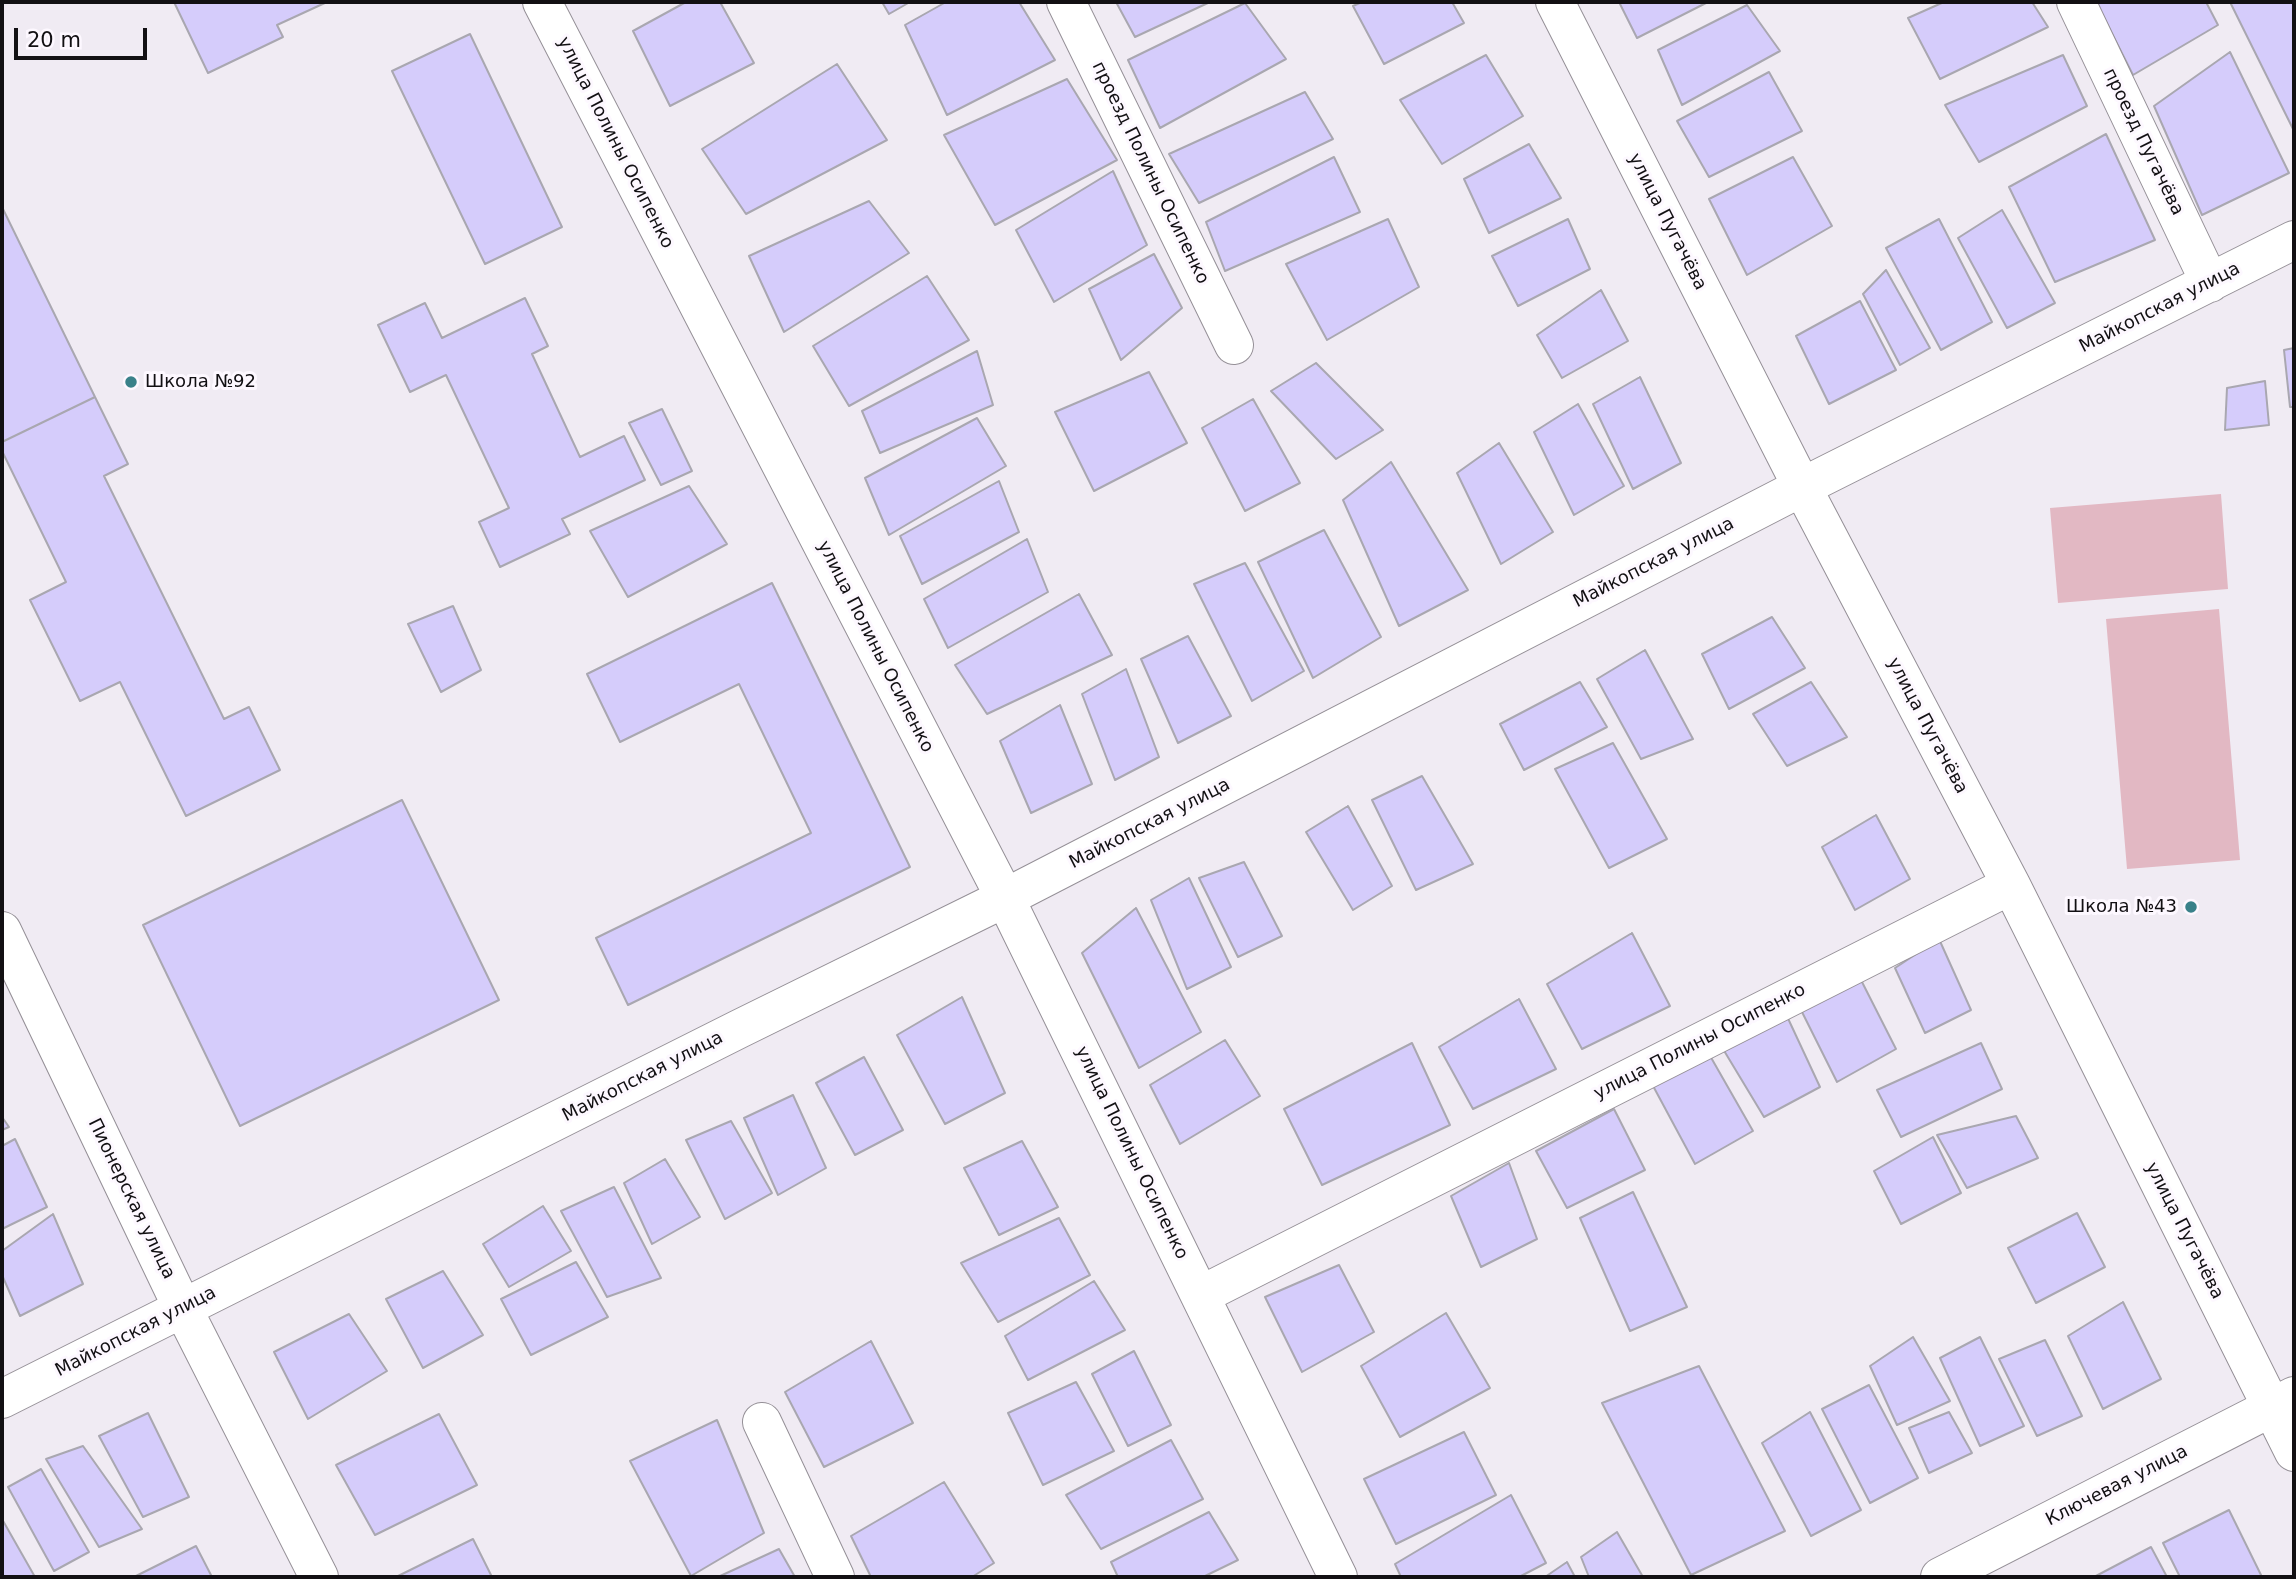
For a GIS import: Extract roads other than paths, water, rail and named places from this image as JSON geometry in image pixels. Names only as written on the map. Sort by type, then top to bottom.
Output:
[{"type":"street","name":"улица Полины Осипенко","points":[[542,2],[1005,898],[1338,1577]]},
{"type":"street","name":"проезд Полины Осипенко","points":[[1066,2],[1234,345]]},
{"type":"street","name":"улица Пугачёва","points":[[1555,2],[1802,487],[2283,1401],[2294,1452]]},
{"type":"street","name":"проезд Пугачёва","points":[[2076,2],[2210,283]]},
{"type":"street","name":"Майкопская улица","points":[[2,1399],[1005,898],[1802,487],[2294,240]]},
{"type":"street","name":"улица Полины Осипенко","points":[[1201,1295],[2011,885]]},
{"type":"street","name":"Пионерская улица","points":[[2,932],[183,1308],[319,1577]]},
{"type":"street","name":"Ключевая улица","points":[[1940,1577],[2283,1401]]},
{"type":"street","points":[[762,1422],[835,1577]]},
{"type":"place","name":"Школа №92","points":[[131,382]]},
{"type":"place","name":"Школа №43","points":[[2191,907]]}]
